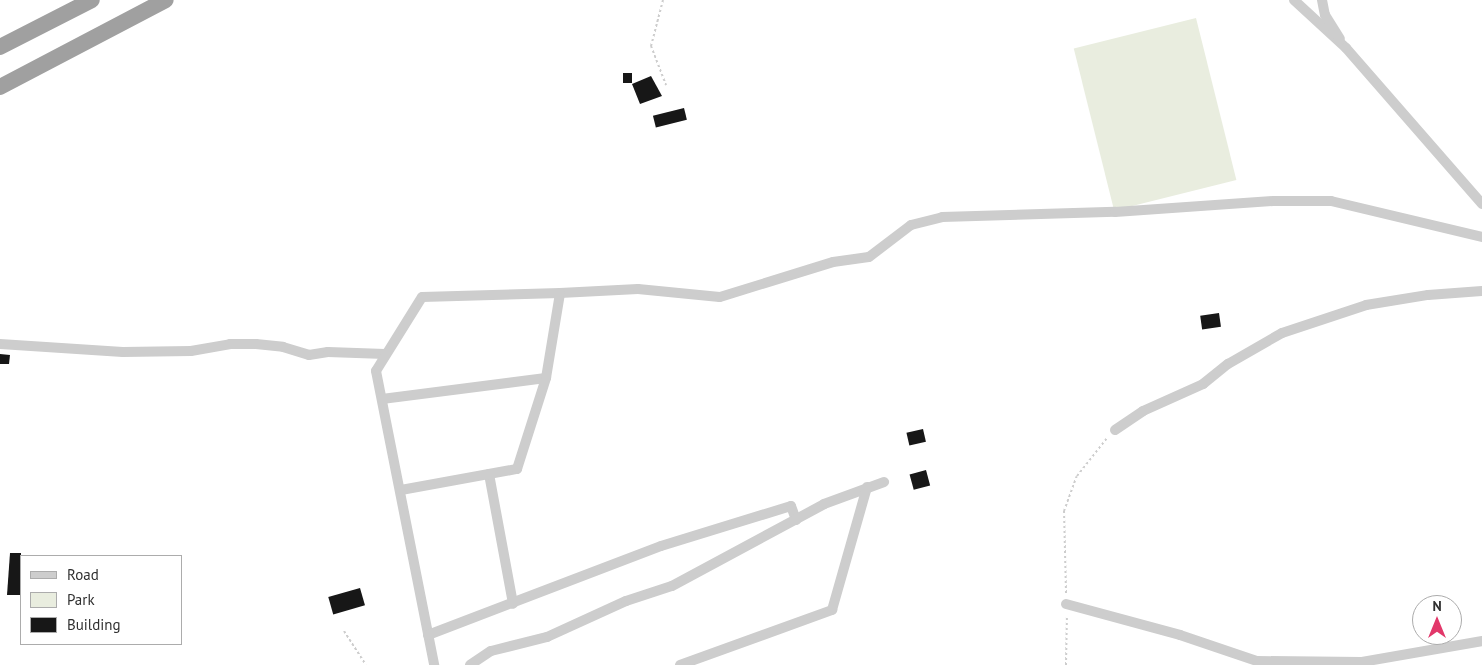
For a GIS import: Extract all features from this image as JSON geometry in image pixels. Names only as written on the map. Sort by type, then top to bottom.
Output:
[{"type":"highway","points":[[0,47],[92,0]]},
{"type":"highway","points":[[0,87],[166,0]]},
{"type":"street","points":[[1294,0],[1346,48],[1482,204]]},
{"type":"street","points":[[1322,0],[1325,15],[1346,48]]},
{"type":"street","points":[[434,665],[376,371],[422,297],[638,289],[720,297],[834,262],[869,257],[911,225],[942,217],[1115,212],[1274,201],[1330,201],[1482,236]]},
{"type":"street","points":[[1115,430],[1143,412],[1203,384],[1236,359],[1282,333],[1366,305],[1428,295],[1482,291]]},
{"type":"street","points":[[401,490],[517,469],[546,378],[560,293]]},
{"type":"street","points":[[0,344],[123,352],[191,351],[230,344],[256,344],[283,347],[309,355],[328,352],[386,354]]},
{"type":"street","points":[[382,399],[546,378]]},
{"type":"street","points":[[489,474],[513,604]]},
{"type":"street","points":[[470,665],[491,652],[547,637],[626,601],[672,586],[843,494],[884,482]]},
{"type":"street","points":[[680,665],[832,610],[867,487]]},
{"type":"street","points":[[428,635],[661,546],[791,506],[796,520]]},
{"type":"street","points":[[1066,604],[1180,635],[1257,661],[1362,662],[1482,641]]},
{"type":"path","points":[[663,0],[651,46],[666,85]]},
{"type":"path","points":[[1066,665],[1064,511],[1077,476],[1115,430]]},
{"type":"path","points":[[344,631],[366,665]]},
{"type":"green space","points":[[1196,18],[1236,180],[1114,211],[1074,48]]},
{"type":"building","points":[[623,73],[632,73],[632,83],[623,83]]},
{"type":"building","points":[[651,76],[662,96],[640,104],[632,84]]},
{"type":"building","points":[[684,108],[687,120],[656,127],[653,116]]},
{"type":"building","points":[[1219,313],[1221,327],[1202,330],[1200,316]]},
{"type":"building","points":[[0,354],[10,355],[9,364],[0,364]]},
{"type":"building","points":[[923,429],[926,442],[909,445],[906,433]]},
{"type":"building","points":[[926,470],[930,485],[914,490],[910,474]]},
{"type":"building","points":[[10,553],[21,553],[20,595],[7,595]]},
{"type":"building","points":[[360,588],[365,605],[333,614],[328,597]]}]
